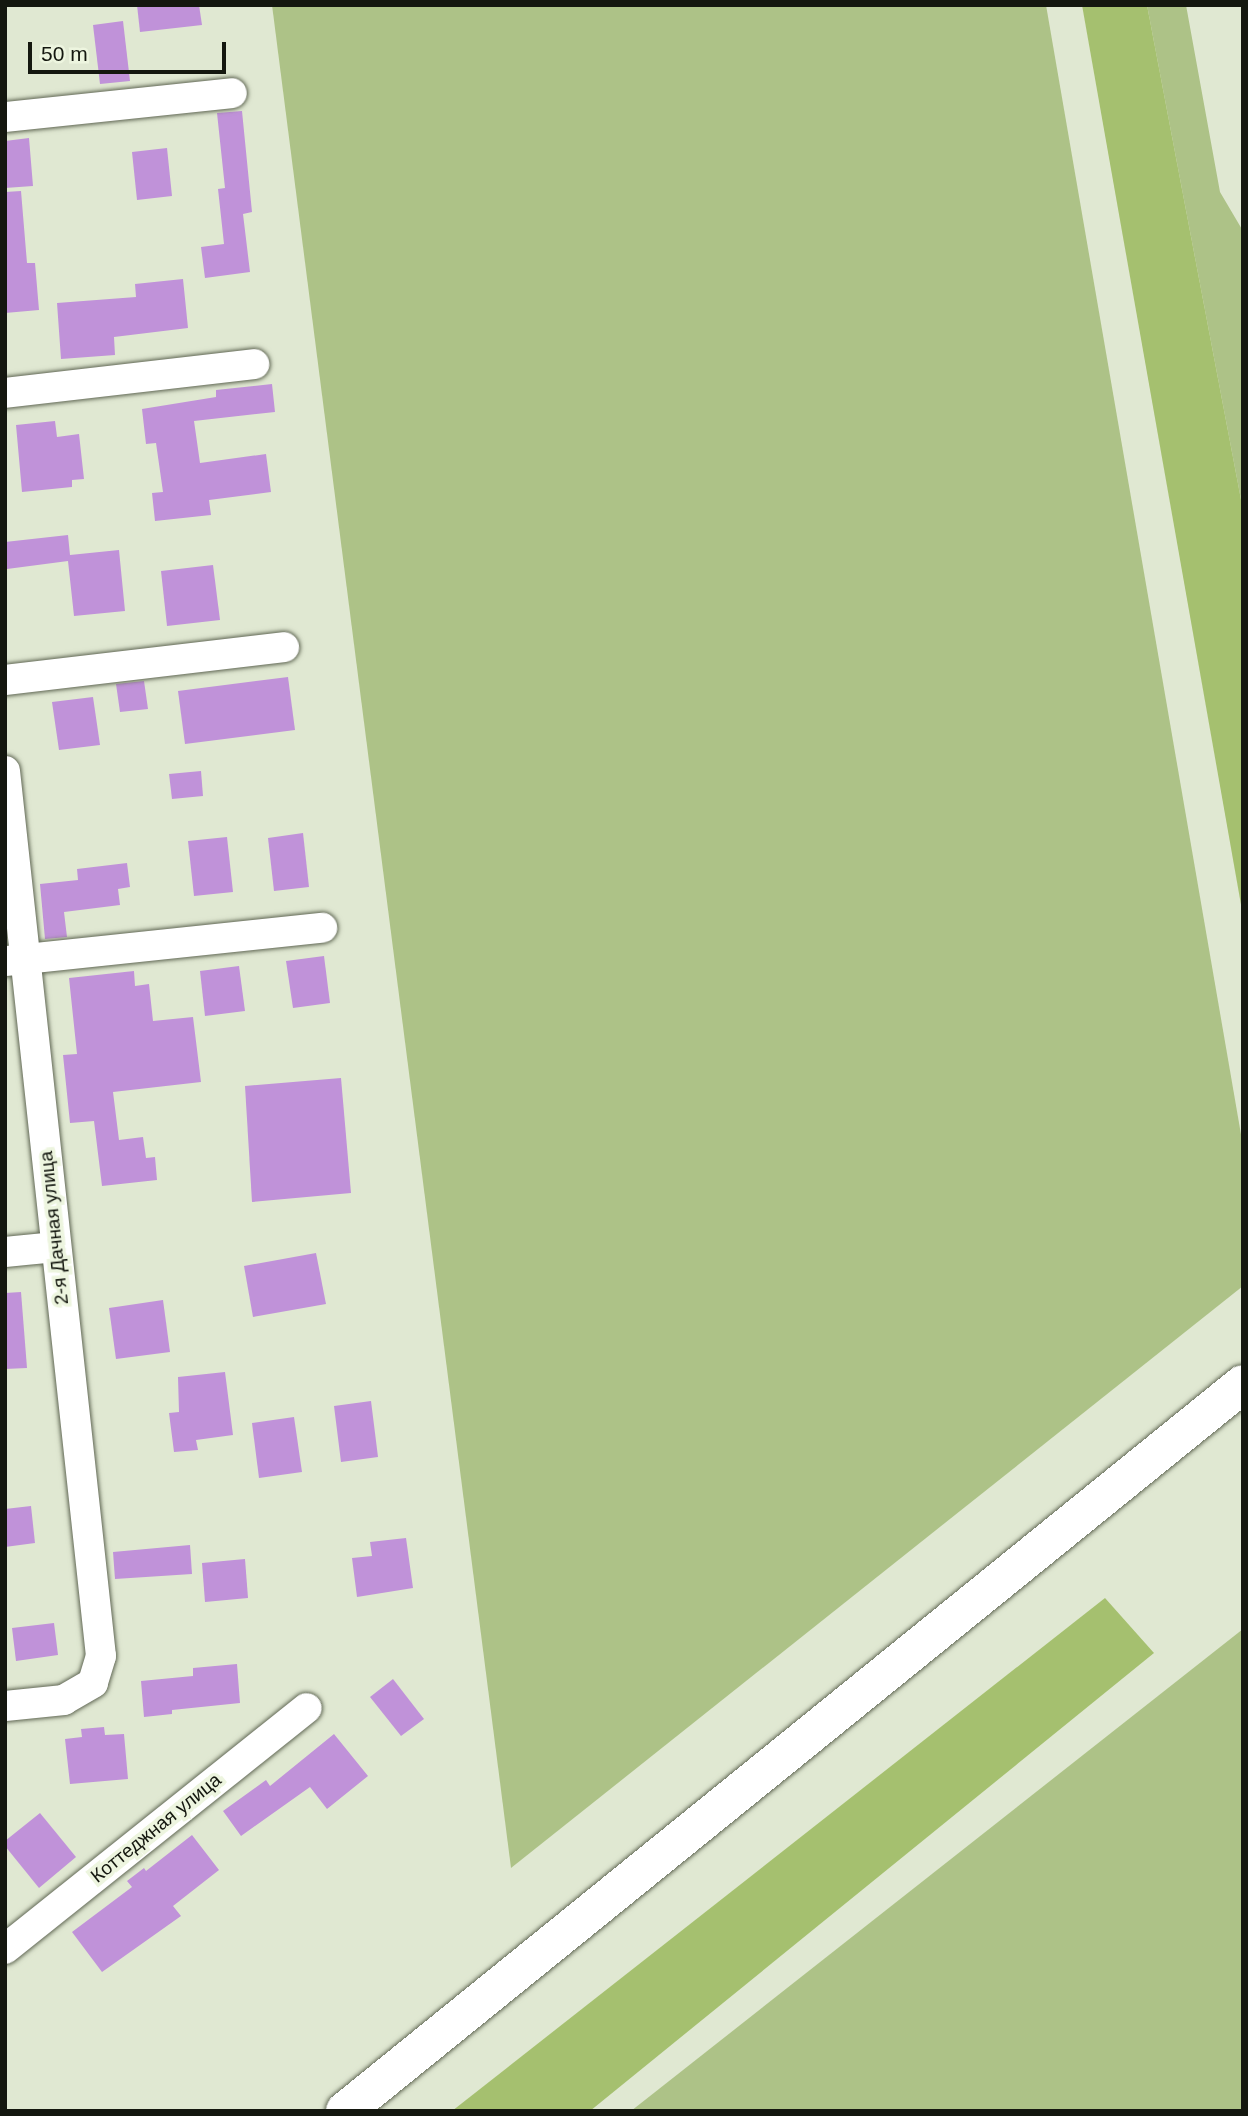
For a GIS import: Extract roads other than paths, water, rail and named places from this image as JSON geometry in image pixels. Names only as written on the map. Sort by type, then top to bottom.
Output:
[{"type":"main road","points":[[798,1744],[917,1627],[1243,1366]]},
{"type":"main road","points":[[345,2111],[1243,1384]]},
{"type":"street","points":[[5,117],[232,93]]},
{"type":"street","points":[[5,393],[254,364]]},
{"type":"street","points":[[5,680],[284,647]]},
{"type":"street","name":"2-я Дачная улица","points":[[5,771],[15,960],[56,1247],[101,1656],[93,1683],[64,1700],[5,1706]]},
{"type":"street","points":[[15,960],[322,928]]},
{"type":"street","points":[[5,1252],[56,1247]]},
{"type":"street","name":"Коттеджная улица","points":[[5,1949],[307,1708]]}]
